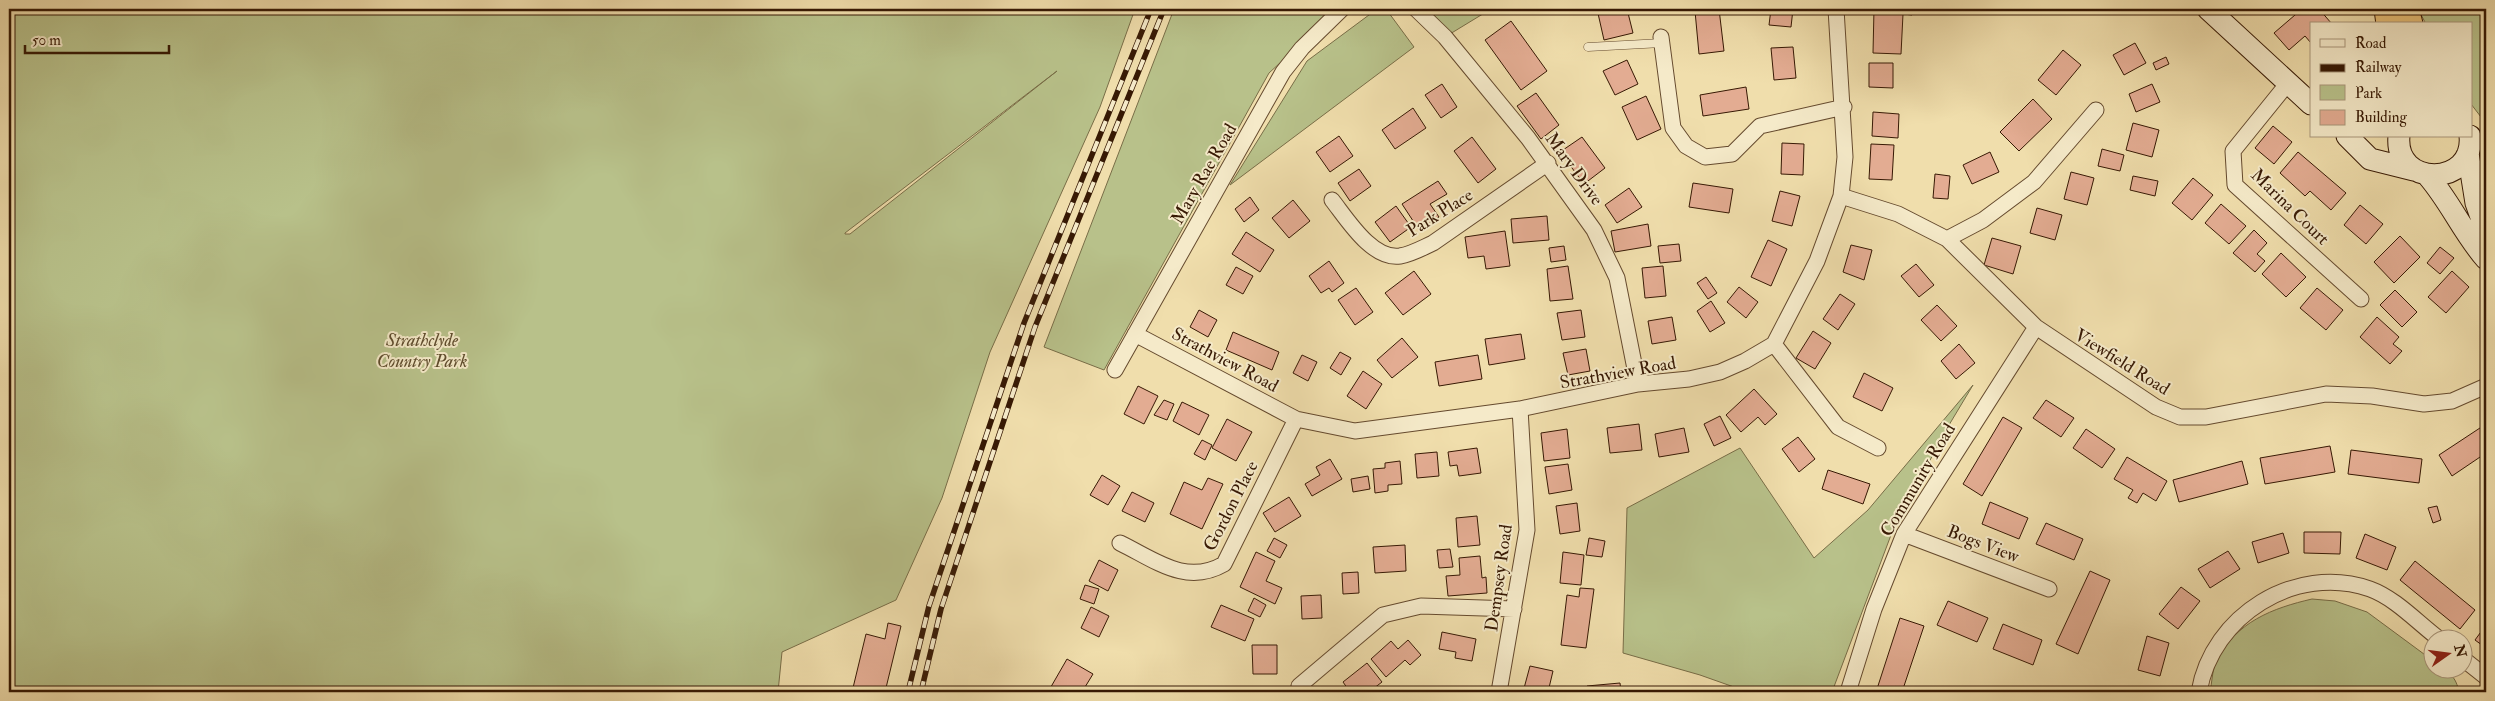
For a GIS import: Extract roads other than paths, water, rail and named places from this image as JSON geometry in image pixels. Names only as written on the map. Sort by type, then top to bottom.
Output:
[{"type":"highway","points":[[2387,9],[2388,22]]},
{"type":"highway","points":[[2406,9],[2409,22]]},
{"type":"main road","points":[[2208,9],[2310,103]]},
{"type":"main road","points":[[2349,138],[2370,159],[2440,175],[2451,171],[2461,164],[2469,145]]},
{"type":"main road","points":[[2399,138],[2400,152],[2406,162],[2421,172],[2442,192],[2459,221],[2486,259]]},
{"type":"main road","points":[[2469,145],[2476,203],[2486,231]]},
{"type":"street","name":"Mary Rae Road","points":[[1115,370],[1283,72],[1302,48],[1342,9]]},
{"type":"street","name":"Mary Drive","points":[[1416,9],[1445,37],[1548,163],[1594,230],[1617,278],[1638,384]]},
{"type":"street","points":[[1836,9],[1844,107],[1845,157],[1841,196],[1817,261],[1774,344],[1838,427],[1878,448]]},
{"type":"street","points":[[1661,40],[1673,128],[1686,146],[1705,157],[1732,154],[1760,126],[1844,107]]},
{"type":"street","name":"Marina Court","points":[[2288,83],[2233,152],[2235,185],[2361,299]]},
{"type":"street","points":[[1947,239],[1984,220],[2034,182],[2096,110]]},
{"type":"street","name":"Park Place","points":[[1332,200],[1365,242],[1398,256],[1417,251],[1433,243],[1548,163]]},
{"type":"street","name":"Viewfield Road","points":[[1841,196],[1898,214],[1947,239],[2036,327],[2156,408],[2180,417],[2206,417],[2326,394],[2372,396],[2424,404],[2452,400],[2486,386]]},
{"type":"street","name":"Community Road","points":[[1848,692],[1874,609],[1904,534],[2036,327]]},
{"type":"street","name":"Strathview Road","points":[[1135,334],[1296,419],[1355,431],[1520,409],[1638,384],[1689,379],[1720,372],[1745,361],[1774,344]]},
{"type":"street","name":"Dempsey Road","points":[[1499,692],[1528,530],[1520,409]]},
{"type":"street","name":"Gordon Place","points":[[1120,543],[1179,572],[1198,574],[1213,571],[1224,564],[1296,419]]},
{"type":"street","name":"Bogs View","points":[[1904,534],[2049,589]]},
{"type":"street","points":[[2199,692],[2208,659],[2219,639],[2234,623],[2270,596],[2309,584],[2342,584],[2370,589],[2386,597],[2425,628]]},
{"type":"street","points":[[1299,686],[1383,615],[1421,606],[1514,608]]},
{"type":"street","points":[[2472,666],[2486,677]]},
{"type":"lane","points":[[1588,47],[1661,40]]},
{"type":"railway","points":[[908,692],[929,606],[1024,323],[1151,9]]},
{"type":"railway","points":[[921,692],[941,609],[1035,327],[1164,9]]},
{"type":"park label","name":"Strathclyde Country Park","points":[[422,350]]}]
